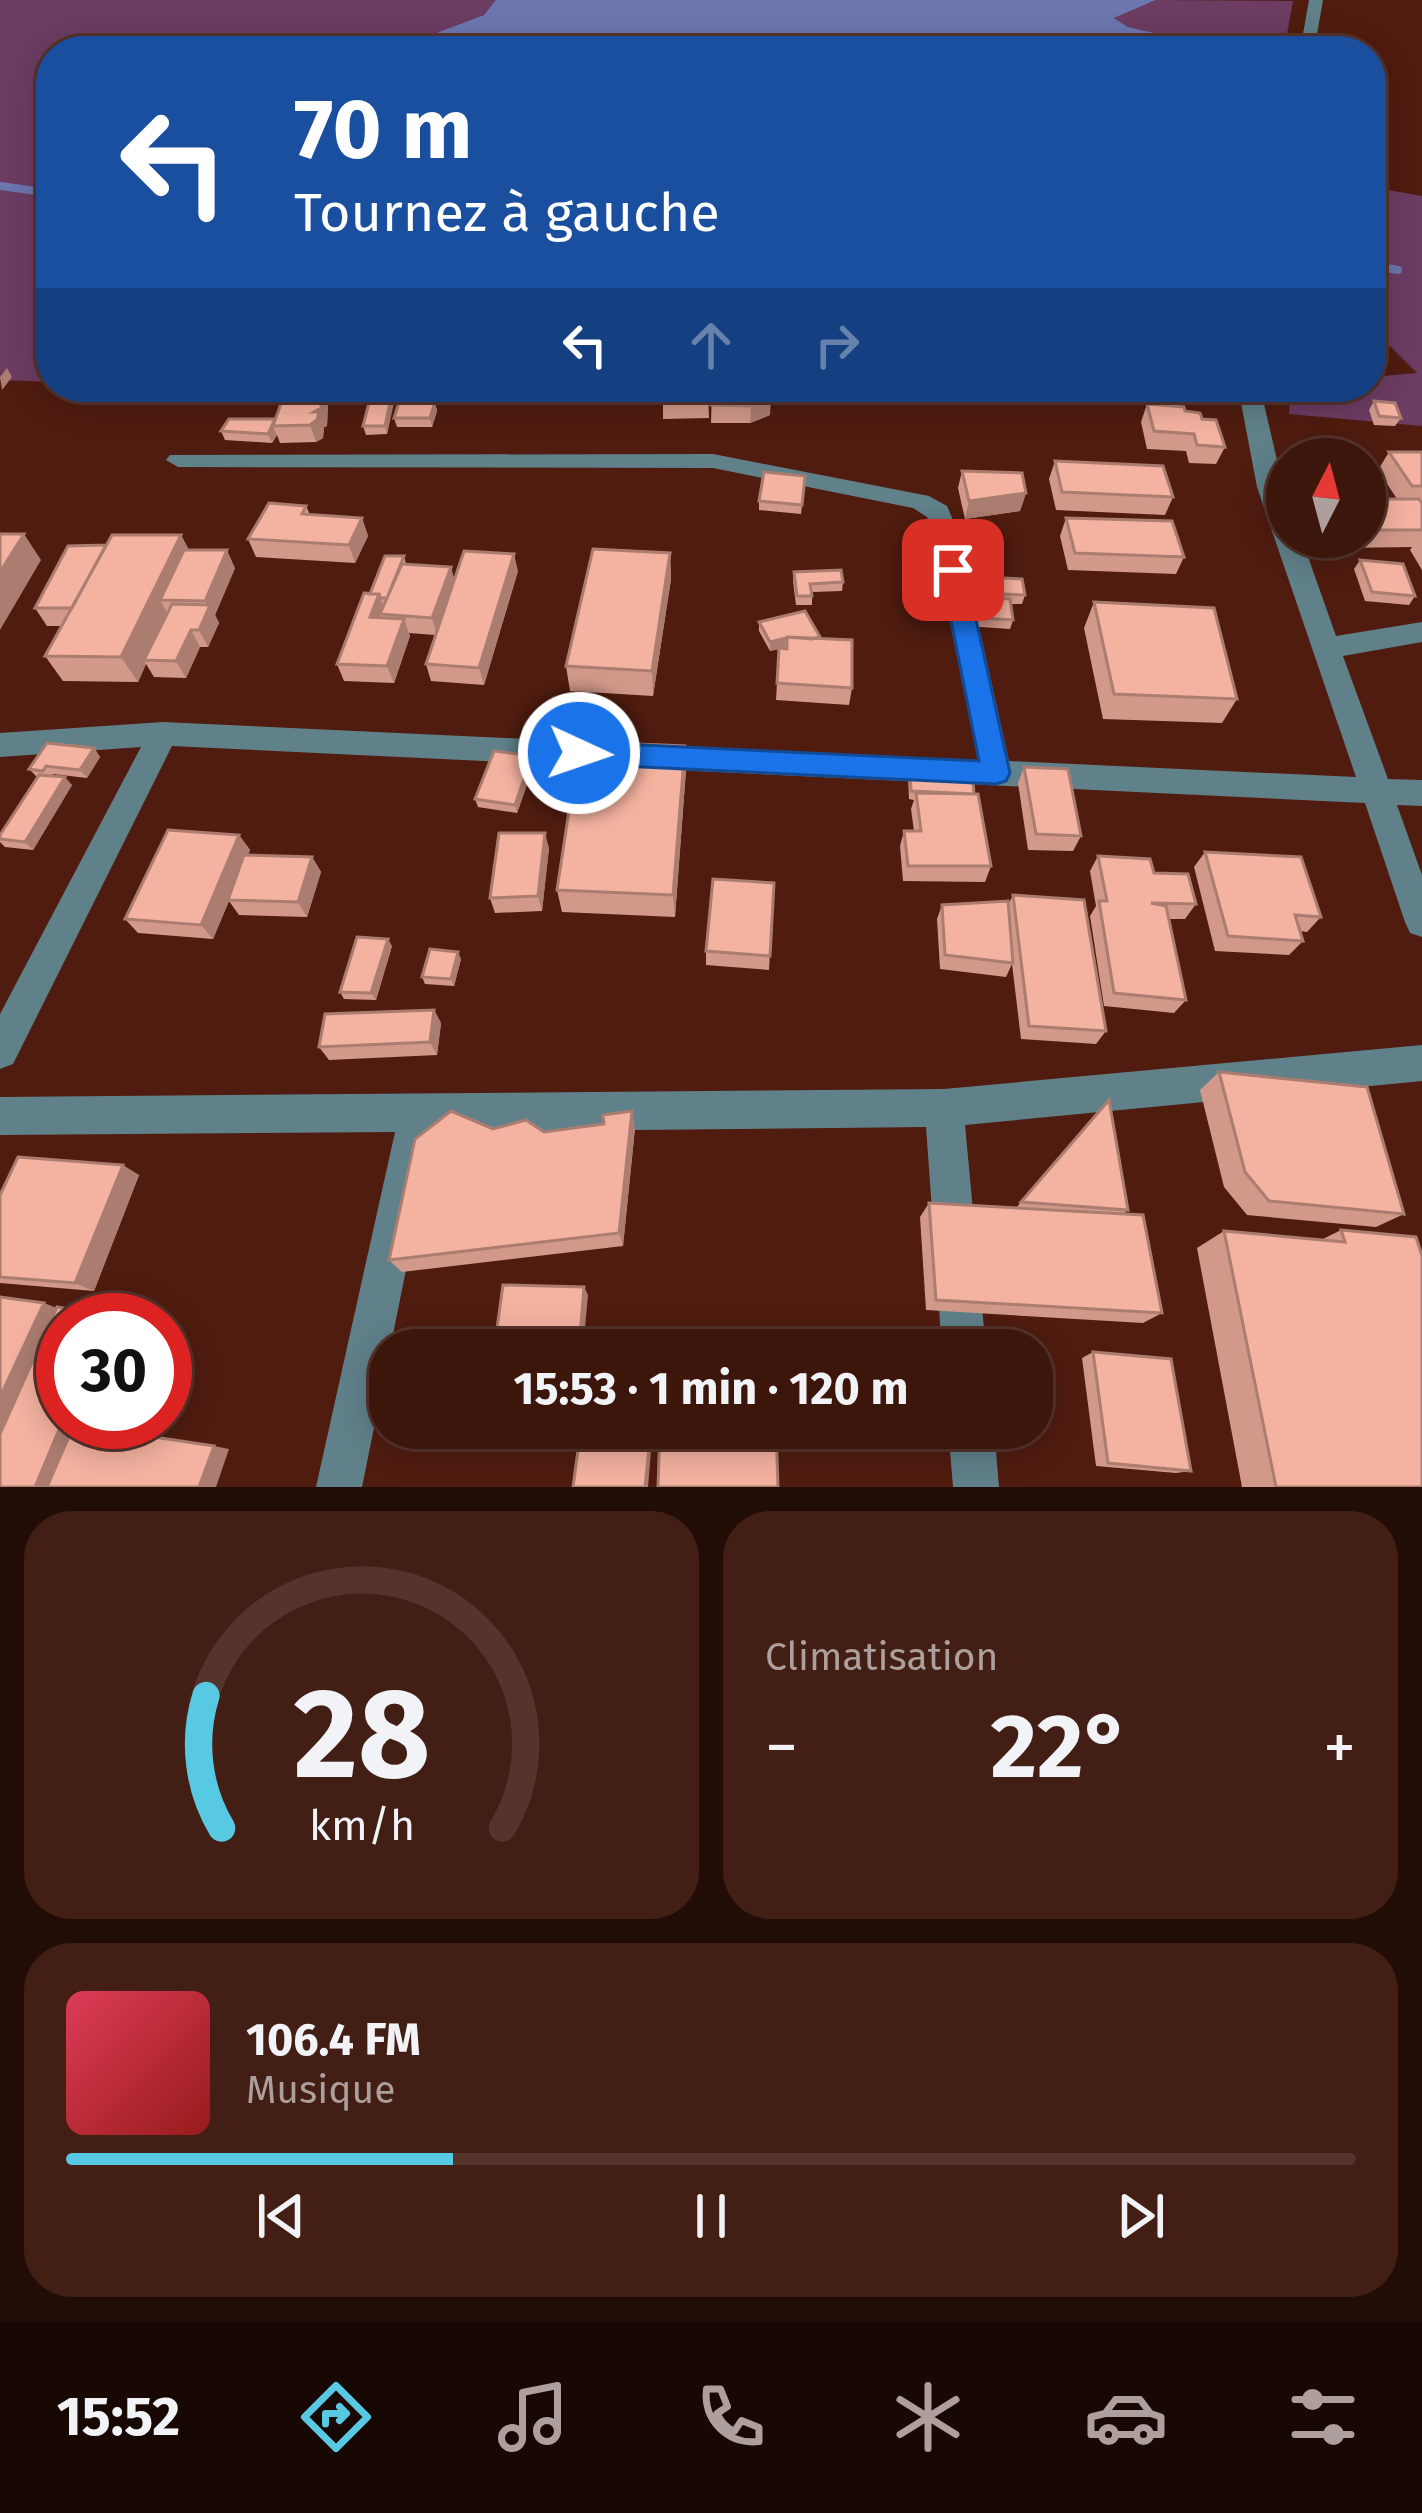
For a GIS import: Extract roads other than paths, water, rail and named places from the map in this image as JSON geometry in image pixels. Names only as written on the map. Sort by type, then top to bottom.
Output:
[{"type":"street","points":[[1310,36],[1316,0]]},
{"type":"street","points":[[1253,402],[1266,471]]},
{"type":"street","points":[[178,460],[713,461],[920,502],[938,512],[944,530],[996,773]]},
{"type":"street","points":[[1295,558],[1422,922]]},
{"type":"street","points":[[1328,647],[1422,632]]},
{"type":"street","points":[[0,1051],[163,734]]},
{"type":"street","points":[[0,745],[163,734],[1422,793]]},
{"type":"street","points":[[0,1116],[944,1108],[1422,1063]]},
{"type":"street","points":[[944,1108],[962,1329]]},
{"type":"street","points":[[339,1487],[418,1116]]},
{"type":"street","points":[[973,1449],[976,1487]]},
{"type":"water","points":[[496,0],[1156,0],[1114,18],[1128,27],[1168,36],[433,36],[484,15]]},
{"type":"waterway","points":[[0,186],[36,191]]},
{"type":"waterway","points":[[1386,268],[1398,270]]}]
